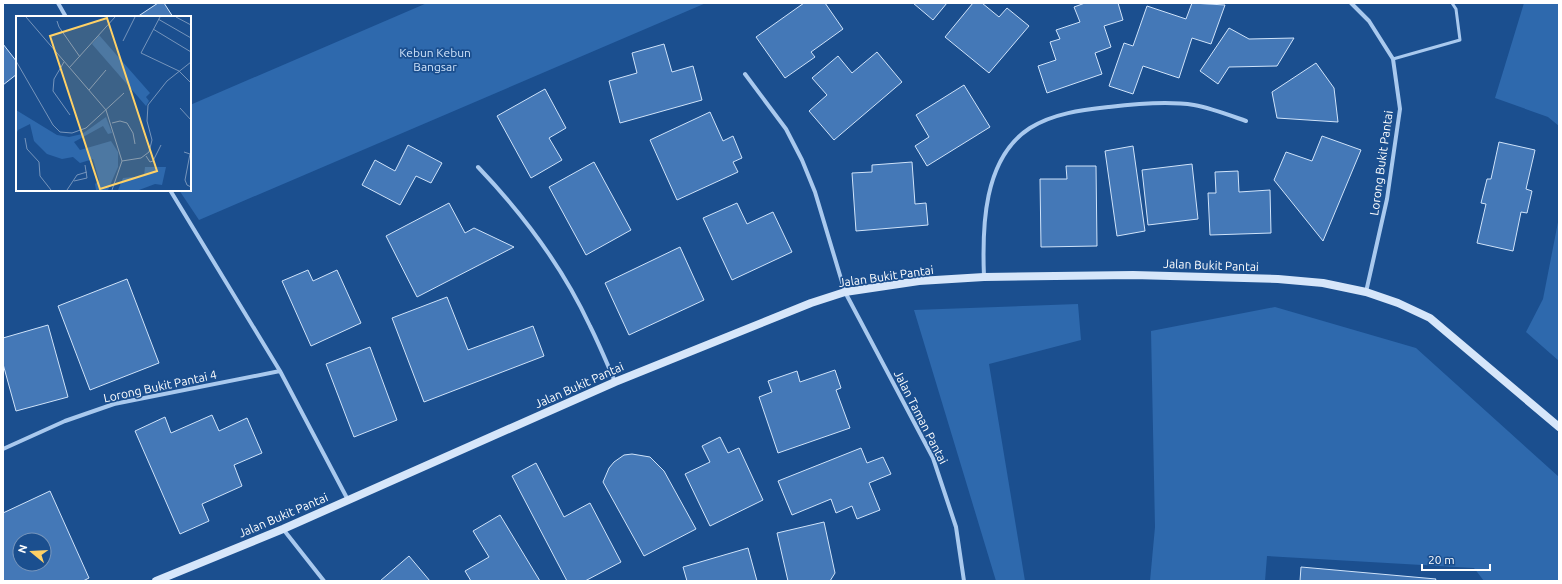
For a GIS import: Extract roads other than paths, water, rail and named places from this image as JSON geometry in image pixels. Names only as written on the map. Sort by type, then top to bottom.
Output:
[{"type":"street","points":[[58,3],[65,16]]},
{"type":"street","name":"Lorong Bukit Pantai","points":[[1351,3],[1369,21],[1393,59],[1400,109],[1388,199],[1366,292]]},
{"type":"street","name":"Jalan Taman Pantai","points":[[745,74],[767,101],[786,129],[802,160],[815,192],[845,292],[933,458],[956,527],[964,581]]},
{"type":"street","points":[[984,277],[983,250],[988,195],[1004,155],[1019,137],[1030,128],[1062,114],[1147,104],[1192,105],[1246,121]]},
{"type":"street","points":[[478,167],[524,220],[559,271],[590,325],[615,382]]},
{"type":"street","points":[[171,191],[280,371],[348,500]]},
{"type":"street","name":"Jalan Bukit Pantai","points":[[156,581],[283,529],[615,382],[811,302],[845,292],[920,281],[984,277],[1133,275],[1278,279],[1323,283],[1366,292],[1398,303],[1430,318],[1559,427]]},
{"type":"street","name":"Lorong Bukit Pantai 4","points":[[3,449],[64,421],[114,404],[280,371]]},
{"type":"street","points":[[283,529],[324,581]]},
{"type":"lane","points":[[1393,59],[1460,40],[1456,9],[1452,3]]},
{"type":"park label","name":"Kebun Kebun Bangsar","points":[[435,59]]}]
